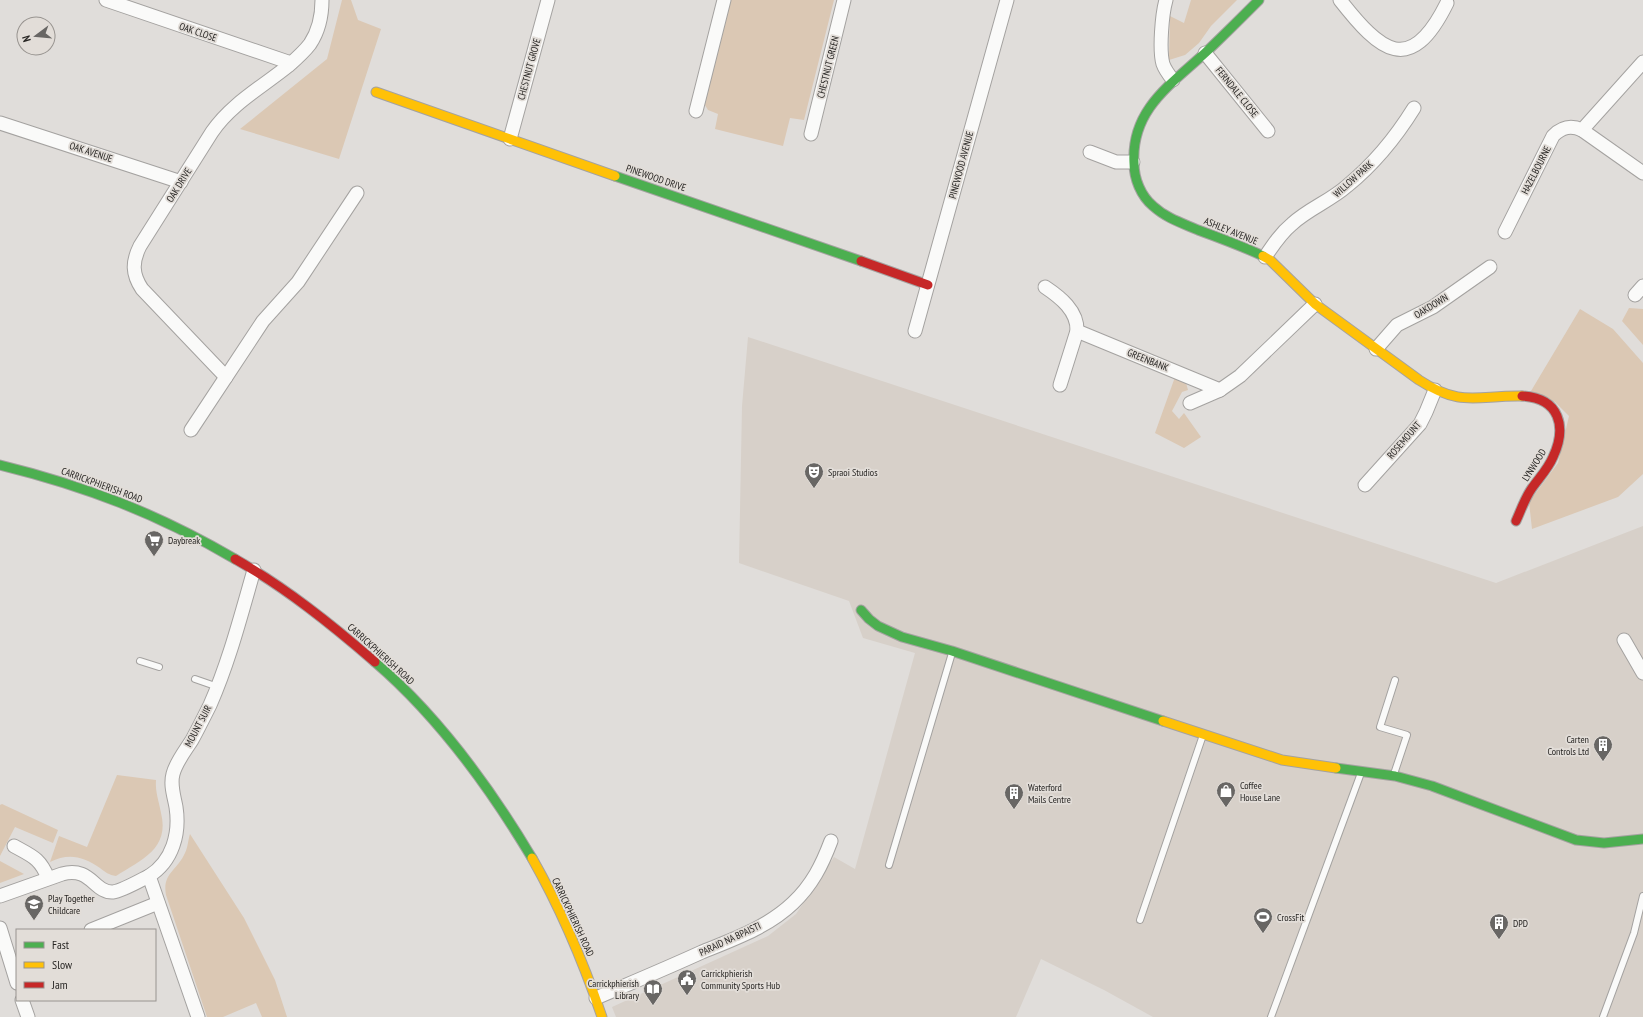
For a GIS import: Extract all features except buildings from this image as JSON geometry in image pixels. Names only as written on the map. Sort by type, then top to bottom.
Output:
[{"type":"street","name":"OAK CLOSE","points":[[106,0],[291,63]]},
{"type":"street","name":"OAK DRIVE","points":[[226,377],[148,295],[135,277],[134,264],[140,246],[212,132],[226,114],[291,63],[313,40],[318,25],[322,0]]},
{"type":"street","name":"CHESTNUT GROVE","points":[[510,139],[548,0]]},
{"type":"street","points":[[696,111],[724,0]]},
{"type":"street","name":"CHESTNUT GREEN","points":[[811,134],[844,0]]},
{"type":"street","name":"PINEWOOD AVENUE","points":[[915,331],[1007,0]]},
{"type":"street","points":[[1166,0],[1163,13],[1162,57],[1166,70],[1173,80]]},
{"type":"street","name":"ASHLEY AVENUE","points":[[1258,0],[1205,53],[1173,80],[1152,104],[1141,122],[1134,139],[1133,162],[1140,190],[1152,206],[1160,213],[1265,257],[1275,264],[1315,304],[1435,390],[1451,396],[1468,399],[1519,396]]},
{"type":"street","points":[[1340,0],[1369,33],[1386,46],[1398,50],[1411,47],[1426,35],[1437,23],[1447,3]]},
{"type":"street","name":"FERNDALE CLOSE","points":[[1205,53],[1268,131]]},
{"type":"street","points":[[1643,62],[1582,130],[1643,174]]},
{"type":"street","name":"PINEWOOD DRIVE","points":[[376,92],[928,285]]},
{"type":"street","name":"WILLOW PARK","points":[[1265,257],[1279,237],[1291,224],[1340,192],[1355,179],[1386,147],[1414,108]]},
{"type":"street","name":"OAK AVENUE","points":[[0,123],[181,182]]},
{"type":"street","name":"HAZELBOURNE","points":[[1505,232],[1553,136],[1565,128],[1573,127],[1582,130]]},
{"type":"street","points":[[1090,152],[1116,162],[1133,162]]},
{"type":"street","points":[[192,430],[270,312],[298,282],[357,193]]},
{"type":"street","name":"OAKDOWN","points":[[1376,349],[1390,331],[1397,325],[1433,307],[1490,267]]},
{"type":"street","points":[[1044,287],[1067,305],[1076,321],[1077,331],[1060,385]]},
{"type":"street","points":[[1190,403],[1220,390],[1247,371],[1315,304]]},
{"type":"street","name":"GREENBANK","points":[[1077,331],[1220,390]]},
{"type":"street","name":"ROSEMOUNT","points":[[1365,485],[1420,424],[1435,390]]},
{"type":"street","name":"LYNWOOD","points":[[1516,521],[1532,490],[1552,460],[1559,440],[1561,424],[1557,412],[1549,405],[1535,398],[1519,396]]},
{"type":"street","name":"CARRICKPHIERISH ROAD","points":[[0,465],[35,474],[110,498],[188,532],[229,554],[296,598],[331,624],[401,687],[451,740],[479,776],[505,814],[557,903],[582,961],[602,1017]]},
{"type":"street","name":"MOUNT SUIR","points":[[0,896],[67,872],[76,872],[87,877],[105,890],[114,892],[149,876],[162,865],[172,849],[177,829],[177,813],[172,786],[173,774],[178,762],[201,723],[218,687],[254,570]]},
{"type":"street","points":[[861,610],[869,621],[881,629],[1299,764],[1394,775],[1429,785],[1576,840],[1604,843],[1643,839]]},
{"type":"street","points":[[1624,640],[1643,673]]},
{"type":"street","name":"PARAID NA BPAISTI","points":[[596,998],[741,935],[778,916],[792,904],[810,883],[819,870],[831,841]]},
{"type":"street","points":[[14,846],[36,857],[42,865],[48,878]]},
{"type":"street","points":[[149,876],[198,1017]]},
{"type":"street","points":[[93,929],[158,902]]},
{"type":"street","points":[[0,928],[16,980]]},
{"type":"street","points":[[22,1001],[28,1017]]},
{"type":"lane","points":[[889,865],[952,652]]},
{"type":"lane","points":[[140,661],[159,667]]},
{"type":"lane","points":[[195,679],[218,687]]},
{"type":"lane","points":[[1394,775],[1407,735],[1380,727],[1395,680]]},
{"type":"lane","points":[[1140,920],[1203,734]]},
{"type":"lane","points":[[1271,1017],[1362,771]]},
{"type":"lane","points":[[1603,1017],[1634,933],[1643,896]]},
{"type":"shaded area","points":[[342,0],[351,0],[358,20],[381,29],[339,159],[240,129],[327,59]]},
{"type":"shaded area","points":[[730,0],[834,0],[804,120],[790,118],[783,146],[715,129],[718,114],[708,110],[703,102]]},
{"type":"shaded area","points":[[1191,0],[1237,0],[1211,26],[1199,43],[1185,55],[1169,60],[1170,16],[1184,23]]},
{"type":"shaded area","points":[[1629,308],[1643,309],[1643,345],[1622,321]]},
{"type":"shaded area","points":[[1580,309],[1613,329],[1643,363],[1643,474],[1618,497],[1532,529],[1529,502],[1558,463],[1569,416],[1555,402],[1531,391]]},
{"type":"shaded area","points":[[748,337],[1496,583],[1643,526],[1643,1017],[1153,1017],[1104,990],[1041,959],[1016,1017],[616,1017],[612,1007],[768,936],[796,914],[834,857],[855,869],[915,653],[863,638],[849,601],[739,563],[742,406]]},
{"type":"shaded area","points":[[1175,377],[1186,383],[1188,390],[1182,392],[1172,411],[1179,419],[1184,413],[1201,437],[1184,448],[1155,433]]},
{"type":"shaded area","points":[[117,775],[156,780],[163,825],[161,836],[157,845],[144,859],[116,876],[107,873],[94,864],[81,858],[63,857],[50,862],[59,836],[87,847]]},
{"type":"shaded area","points":[[2,804],[58,830],[53,843],[15,827],[0,856],[0,805]]},
{"type":"shaded area","points":[[190,834],[244,918],[275,980],[287,1017],[262,1017],[256,1003],[223,1017],[207,1017],[166,895],[165,888],[168,877],[185,853]]},
{"type":"shaded area","points":[[0,861],[24,874],[0,883]]},
{"type":"traffic: fast","points":[[1259,0],[1155,100],[1146,113],[1139,128],[1135,144],[1134,169],[1139,187],[1149,202],[1158,210],[1169,217],[1198,230],[1239,245],[1263,256]]},
{"type":"traffic: fast","points":[[615,176],[861,261]]},
{"type":"traffic: fast","points":[[0,465],[62,482],[121,503],[178,528],[235,559]]},
{"type":"traffic: fast","points":[[861,610],[878,626],[902,637],[952,651],[1163,721]]},
{"type":"traffic: fast","points":[[375,662],[398,683],[441,729],[480,779],[516,831],[532,858]]},
{"type":"traffic: fast","points":[[1336,768],[1395,776],[1432,786],[1576,840],[1604,843],[1643,839]]},
{"type":"traffic: slow","points":[[376,92],[615,176]]},
{"type":"traffic: slow","points":[[1263,256],[1270,260],[1315,304],[1419,380],[1434,389],[1447,394],[1470,398],[1522,396]]},
{"type":"traffic: slow","points":[[1163,721],[1282,760],[1336,768]]},
{"type":"traffic: slow","points":[[532,858],[571,936],[602,1017]]},
{"type":"traffic: jam","points":[[861,261],[928,285]]},
{"type":"traffic: jam","points":[[1516,521],[1525,500],[1551,461],[1557,446],[1559,435],[1557,416],[1552,408],[1545,402],[1535,398],[1522,396]]},
{"type":"traffic: jam","points":[[235,559],[254,570],[308,607],[375,662]]},
{"type":"place","name":"Spraoi Studios","points":[[814,489]]},
{"type":"place","name":"Daybreak","points":[[154,557]]},
{"type":"place","name":"Carten Controls Ltd","points":[[1603,762]]},
{"type":"place","name":"Coffee House Lane","points":[[1226,808]]},
{"type":"place","name":"Waterford Mails Centre","points":[[1014,810]]},
{"type":"place","name":"Play Together Childcare","points":[[34,921]]},
{"type":"place","name":"CrossFit","points":[[1263,934]]},
{"type":"place","name":"DPD","points":[[1499,940]]},
{"type":"place","name":"Carrickphierish Community Sports Hub","points":[[687,996]]},
{"type":"place","name":"Carrickphierish Library","points":[[653,1006]]}]
